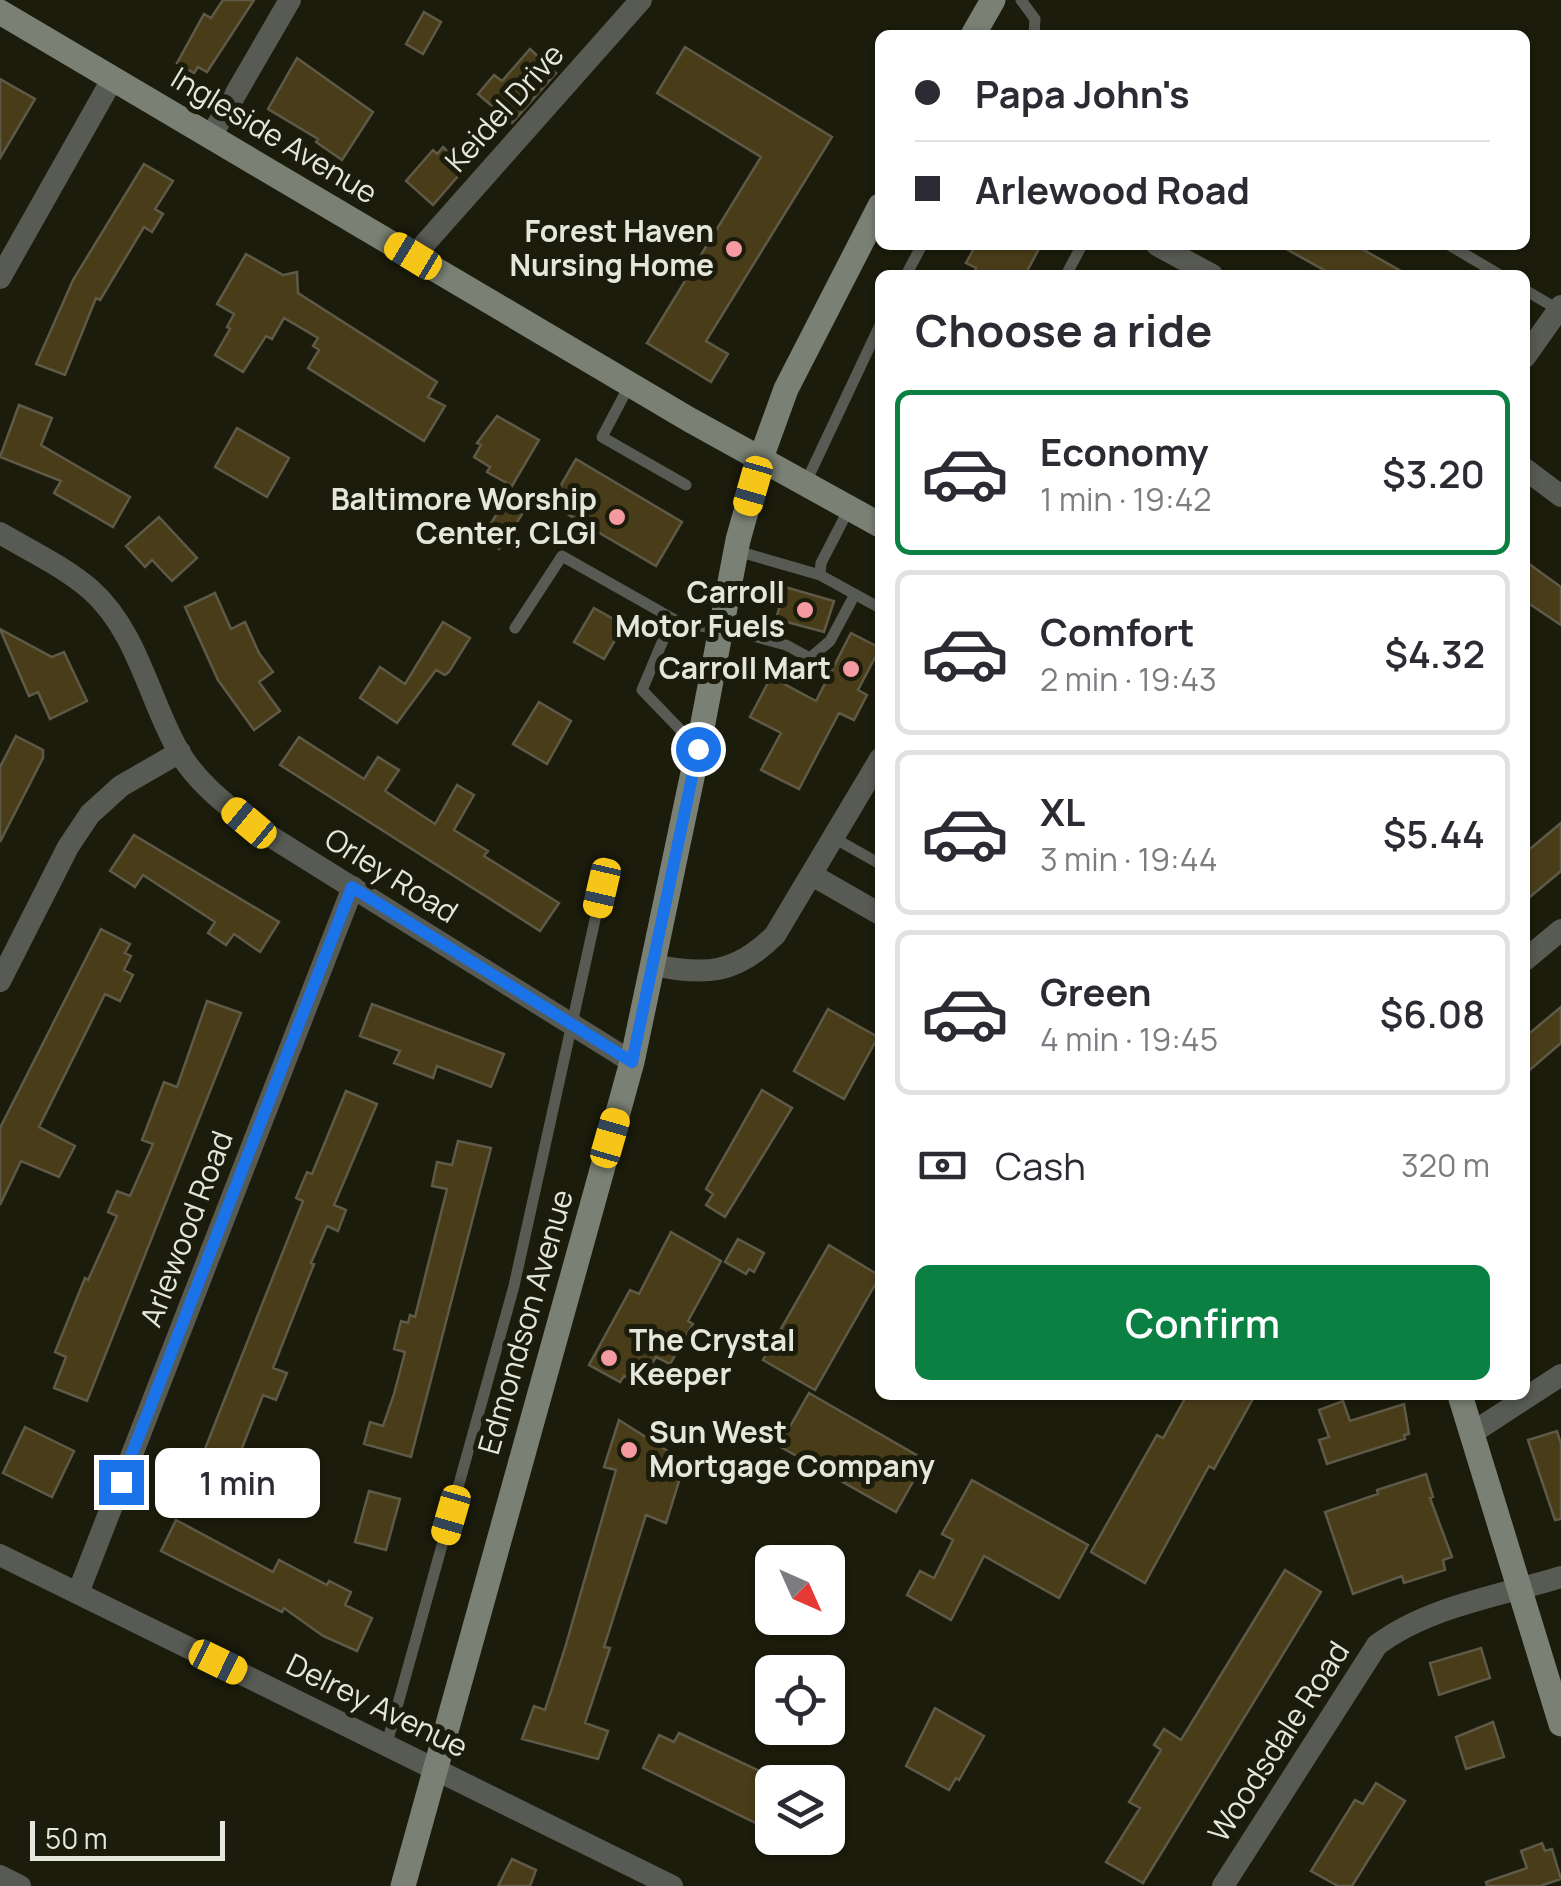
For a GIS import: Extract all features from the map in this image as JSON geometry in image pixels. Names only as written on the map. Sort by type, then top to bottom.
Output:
[{"type":"main road","points":[[976,30],[993,0]]},
{"type":"main road","name":"Ingleside Avenue","points":[[0,12],[630,384],[875,522]]},
{"type":"main road","name":"Edmondson Avenue","points":[[403,1886],[632,1062],[736,550],[761,458],[786,389],[875,216]]},
{"type":"main road","points":[[1462,1400],[1561,1724]]},
{"type":"street","points":[[211,136],[290,0]]},
{"type":"street","name":"Keidel Drive","points":[[413,256],[642,0]]},
{"type":"street","points":[[0,278],[113,78]]},
{"type":"street","points":[[1166,250],[1203,270]]},
{"type":"street","points":[[1530,350],[1560,308]]},
{"type":"street","points":[[1530,473],[1561,496]]},
{"type":"street","name":"Orley Road","points":[[0,533],[93,591],[132,647],[180,752],[201,782],[249,823],[632,1062]]},
{"type":"street","points":[[0,981],[68,848],[90,814],[121,786],[180,752]]},
{"type":"street","points":[[654,965],[690,973],[737,964],[758,952],[775,935],[875,767]]},
{"type":"street","points":[[812,875],[875,911]]},
{"type":"street","name":"Arlewood Road","points":[[78,1593],[352,887]]},
{"type":"street","points":[[1530,956],[1561,930]]},
{"type":"street","points":[[1551,1382],[1561,1357]]},
{"type":"street","points":[[1472,1432],[1523,1400]]},
{"type":"street","name":"Delrey Avenue","points":[[0,1555],[672,1886]]},
{"type":"street","name":"Woodsdale Road","points":[[1222,1886],[1378,1645],[1421,1618],[1561,1576]]},
{"type":"street","points":[[0,1876],[20,1886]]},
{"type":"lane","points":[[1020,0],[1035,19],[1034,30]]},
{"type":"lane","points":[[1458,250],[1492,270]]},
{"type":"lane","points":[[1530,293],[1560,308]]},
{"type":"lane","points":[[806,482],[875,336]]},
{"type":"lane","points":[[630,384],[602,437],[686,485]]},
{"type":"lane","points":[[820,576],[821,563],[850,507]]},
{"type":"lane","points":[[736,550],[820,576],[875,606]]},
{"type":"lane","points":[[515,628],[562,556],[684,626],[720,628],[786,646],[810,658],[830,641],[854,596]]},
{"type":"lane","points":[[672,619],[642,690],[698,749]]},
{"type":"lane","points":[[834,838],[875,861]]},
{"type":"lane","points":[[387,1743],[514,1286],[602,888]]},
{"type":"building","points":[[223,0],[254,0],[207,72],[198,67],[194,73],[177,63],[204,14],[211,18]]},
{"type":"building","points":[[424,12],[441,22],[423,54],[406,44]]},
{"type":"building","name":"Forest Haven Nursing Home","points":[[685,47],[832,137],[706,341],[728,354],[711,382],[647,343],[761,157],[657,93]]},
{"type":"building","points":[[530,49],[556,73],[512,123],[478,94],[494,75],[502,81]]},
{"type":"building","points":[[297,58],[373,112],[342,160],[316,142],[318,139],[268,109]]},
{"type":"building","points":[[0,79],[35,99],[0,158]]},
{"type":"building","points":[[443,147],[465,168],[433,205],[406,181],[433,150],[437,154]]},
{"type":"building","points":[[144,164],[173,181],[155,209],[163,214],[152,232],[144,227],[100,300],[96,298],[65,375],[36,364],[73,280]]},
{"type":"building","points":[[973,250],[1038,250],[1028,270],[975,270],[966,263]]},
{"type":"building","points":[[1288,250],[1364,250],[1399,270],[1324,270]]},
{"type":"building","points":[[246,254],[283,275],[297,272],[298,293],[437,382],[428,397],[445,406],[424,441],[308,368],[319,350],[313,346],[318,338],[284,318],[272,339],[266,336],[243,372],[215,355],[234,314],[217,304]]},
{"type":"building","points":[[19,405],[52,418],[41,445],[130,497],[113,527],[54,493],[61,481],[0,457]]},
{"type":"building","points":[[497,416],[539,440],[512,486],[487,472],[490,467],[474,457],[481,445],[477,443]]},
{"type":"building","points":[[237,428],[289,458],[267,497],[215,467]]},
{"type":"building","points":[[576,459],[682,522],[656,566],[550,504]]},
{"type":"building","points":[[511,492],[529,504],[499,549],[482,537]]},
{"type":"building","points":[[159,517],[197,558],[172,581],[152,560],[145,567],[126,546]]},
{"type":"building","points":[[1530,565],[1561,587],[1561,625],[1530,604]]},
{"type":"building","name":"Carroll Motor Fuels","points":[[785,587],[834,601],[824,632],[776,619]]},
{"type":"building","points":[[215,593],[231,629],[245,622],[273,672],[259,682],[280,711],[254,730],[218,680],[185,607]]},
{"type":"building","points":[[594,608],[624,625],[604,659],[574,642]]},
{"type":"building","points":[[443,622],[470,638],[449,672],[445,675],[436,670],[397,723],[360,698],[380,667],[405,684]]},
{"type":"building","points":[[0,629],[52,657],[64,652],[87,701],[50,719],[38,692],[29,696]]},
{"type":"building","points":[[851,633],[875,645],[875,658],[858,690],[867,695],[854,720],[839,713],[799,789],[761,770],[781,733],[750,717],[771,677],[816,701]]},
{"type":"building","points":[[539,702],[571,721],[547,764],[513,744]]},
{"type":"building","points":[[16,736],[43,750],[43,758],[0,842],[0,767]]},
{"type":"building","points":[[299,737],[364,779],[378,757],[399,770],[385,791],[435,824],[457,785],[474,795],[454,830],[488,851],[484,856],[559,903],[540,931],[280,765]]},
{"type":"building","points":[[1561,823],[1561,871],[1530,897],[1530,849]]},
{"type":"building","points":[[134,835],[279,922],[260,952],[234,934],[226,945],[208,933],[215,922],[143,875],[135,887],[110,871]]},
{"type":"building","points":[[101,929],[130,944],[125,953],[131,956],[124,970],[133,975],[120,1001],[105,994],[39,1127],[75,1146],[59,1177],[21,1161],[0,1205],[0,1128]]},
{"type":"building","points":[[207,1001],[241,1013],[87,1401],[54,1388],[66,1357],[55,1352],[85,1278],[88,1280],[117,1216],[108,1212],[117,1191],[130,1196],[153,1144],[142,1140],[164,1082],[177,1087]]},
{"type":"building","points":[[372,1004],[504,1054],[491,1087],[437,1066],[433,1078],[394,1063],[400,1051],[360,1036]]},
{"type":"building","points":[[1561,1007],[1561,1043],[1530,1070],[1530,1033]]},
{"type":"building","points":[[828,1009],[875,1035],[875,1042],[844,1099],[794,1071]]},
{"type":"building","points":[[762,1090],[792,1108],[725,1217],[706,1205],[713,1194],[706,1189]]},
{"type":"building","points":[[346,1091],[377,1104],[334,1205],[346,1210],[338,1231],[327,1226],[311,1263],[314,1264],[273,1368],[287,1373],[276,1400],[263,1395],[231,1476],[199,1464],[303,1201],[296,1198],[307,1172],[312,1174]]},
{"type":"building","points":[[458,1141],[491,1148],[411,1457],[364,1444],[370,1422],[383,1426],[394,1394],[405,1352],[394,1349],[401,1321],[408,1323],[410,1315],[415,1317],[447,1189],[432,1186],[437,1162],[452,1165]]},
{"type":"building","points":[[671,1232],[721,1261],[670,1364],[656,1357],[640,1385],[624,1376],[620,1382],[589,1365],[630,1290],[639,1294]]},
{"type":"building","points":[[738,1239],[764,1253],[754,1272],[749,1269],[746,1274],[725,1262]]},
{"type":"building","points":[[829,1245],[875,1273],[875,1285],[815,1390],[763,1360]]},
{"type":"building","points":[[809,1393],[925,1460],[896,1512],[779,1446]]},
{"type":"building","points":[[1184,1400],[1252,1400],[1214,1469],[1209,1466],[1145,1583],[1091,1552],[1157,1435],[1163,1438]]},
{"type":"building","points":[[1343,1401],[1350,1421],[1404,1404],[1409,1434],[1404,1435],[1405,1439],[1327,1464],[1319,1440],[1329,1437],[1319,1410]]},
{"type":"building","points":[[619,1420],[685,1462],[666,1523],[646,1515],[604,1647],[610,1648],[585,1723],[608,1731],[598,1759],[522,1739],[534,1706],[545,1710],[565,1648],[616,1470],[604,1467]]},
{"type":"building","points":[[25,1427],[74,1451],[52,1497],[3,1473]]},
{"type":"building","points":[[1557,1431],[1561,1444],[1561,1519],[1555,1520],[1528,1440]]},
{"type":"building","points":[[1426,1474],[1433,1497],[1430,1498],[1452,1557],[1443,1560],[1445,1570],[1404,1583],[1402,1576],[1353,1594],[1325,1512]]},
{"type":"building","points":[[972,1480],[1088,1545],[1059,1598],[984,1556],[951,1620],[907,1595],[920,1571],[934,1578],[953,1540],[942,1534]]},
{"type":"building","points":[[369,1491],[400,1499],[386,1550],[355,1542]]},
{"type":"building","points":[[176,1520],[273,1572],[279,1560],[327,1585],[329,1581],[351,1592],[345,1605],[372,1618],[357,1651],[323,1636],[284,1608],[282,1612],[161,1551]]},
{"type":"building","points":[[1285,1570],[1321,1592],[1143,1883],[1106,1862],[1140,1808],[1129,1802],[1161,1750],[1154,1745],[1164,1729],[1181,1740]]},
{"type":"building","points":[[1481,1648],[1490,1678],[1439,1695],[1430,1663]]},
{"type":"building","points":[[935,1708],[984,1736],[949,1790],[906,1766]]},
{"type":"building","points":[[1493,1722],[1504,1757],[1466,1769],[1456,1737]]},
{"type":"building","points":[[679,1733],[755,1769],[755,1823],[643,1768],[659,1735],[674,1742]]},
{"type":"building","points":[[1376,1783],[1405,1801],[1352,1886],[1338,1886],[1311,1871],[1355,1800],[1363,1804]]},
{"type":"building","points":[[1542,1843],[1545,1851],[1552,1849],[1561,1879],[1540,1886],[1487,1886],[1486,1882],[1527,1868],[1521,1851]]},
{"type":"building","points":[[512,1859],[536,1870],[530,1886],[498,1886]]},
{"type":"place","name":"Forest Haven Nursing Home","points":[[734,249]]},
{"type":"place","name":"Baltimore Worship Center, CLGI","points":[[617,517]]},
{"type":"place","name":"Carroll Motor Fuels","points":[[805,610]]},
{"type":"place","name":"Carroll Mart","points":[[851,669]]},
{"type":"place","name":"The Crystal Keeper","points":[[609,1358]]},
{"type":"place","name":"Sun West Mortgage Company","points":[[629,1450]]},
{"type":"route","points":[[121,1482],[352,887],[632,1062],[698,749]]}]
